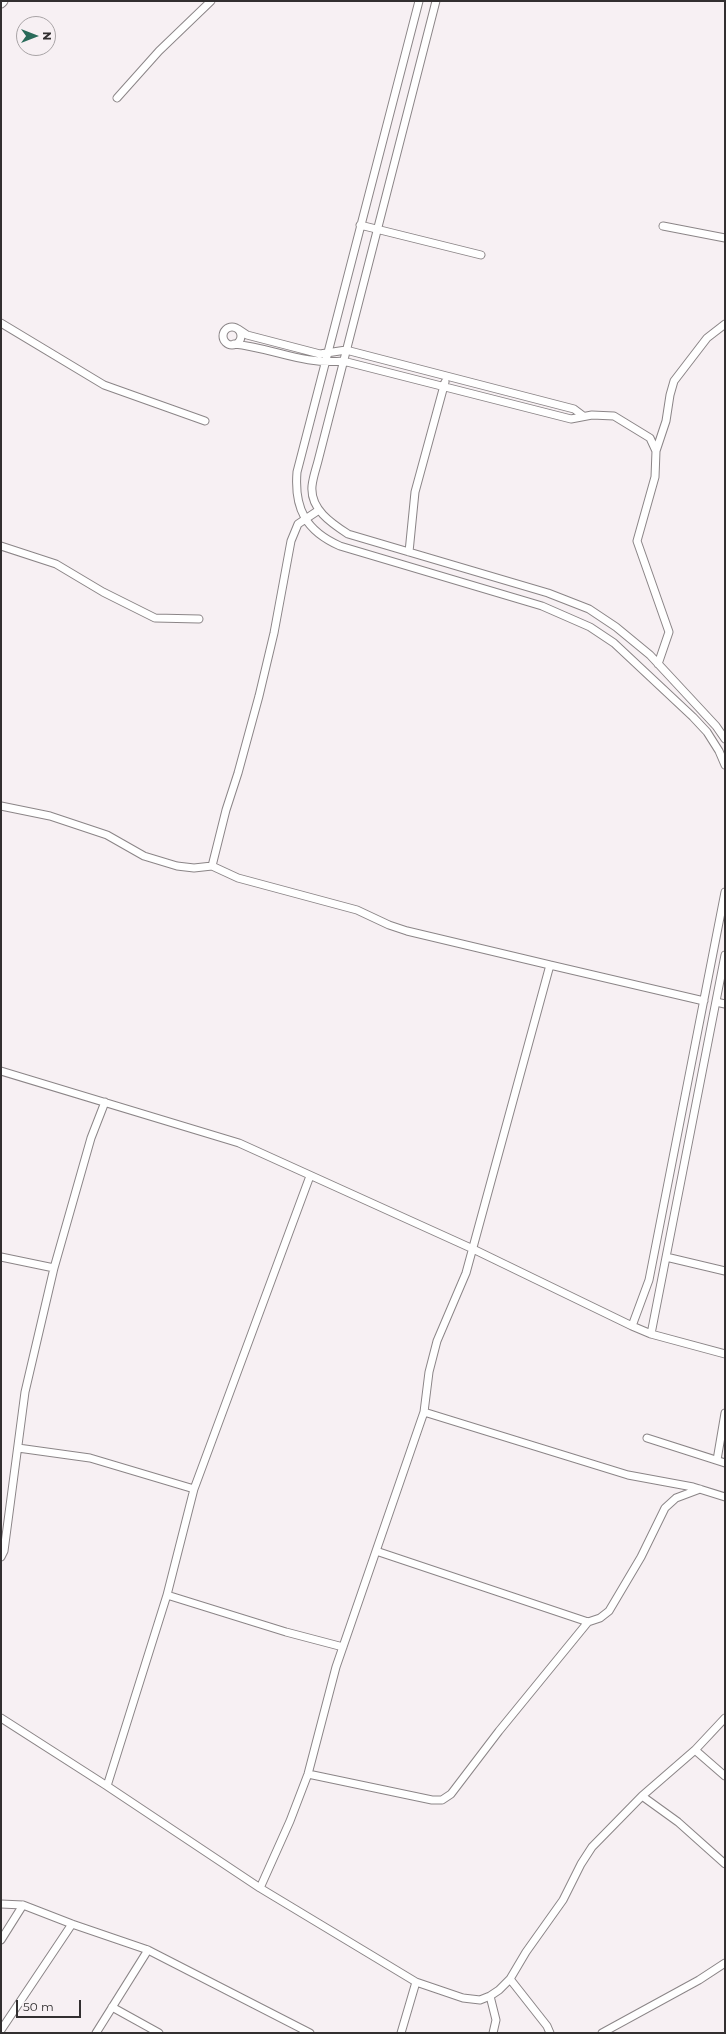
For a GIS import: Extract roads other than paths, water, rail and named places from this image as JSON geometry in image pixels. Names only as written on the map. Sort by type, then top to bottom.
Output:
[{"type":"street","points":[[117,98],[159,51],[211,1]]},
{"type":"street","points":[[419,1],[297,472],[295,492],[309,524],[324,539],[340,546],[542,606],[590,627],[619,647],[693,717],[707,732],[719,751],[725,765]]},
{"type":"street","points":[[436,1],[312,486],[316,506],[328,520],[348,534],[548,593],[589,609],[616,626],[658,664],[716,726],[725,739]]},
{"type":"street","points":[[360,226],[481,255]]},
{"type":"street","points":[[663,226],[725,238]]},
{"type":"street","points":[[1,323],[104,385],[205,422]]},
{"type":"street","points":[[658,664],[669,632],[637,541],[655,477],[656,451],[666,422],[670,394],[674,381],[707,338],[725,324]]},
{"type":"street","points":[[582,415],[574,409],[346,350],[320,354],[247,334],[230,327],[224,333],[226,341],[234,344],[246,345],[311,361],[325,363],[343,361],[571,419],[582,415],[599,414],[614,416],[650,438],[656,451]]},
{"type":"street","points":[[234,344],[240,339],[241,333],[238,329]]},
{"type":"street","points":[[409,552],[415,492],[446,376]]},
{"type":"street","points":[[212,866],[226,810],[238,773],[259,696],[274,633],[291,541],[298,524],[320,510]]},
{"type":"street","points":[[1,546],[56,564],[103,592],[155,618],[199,619]]},
{"type":"street","points":[[1,806],[50,816],[107,835],[144,856],[194,868],[212,866],[238,878],[357,910],[389,925],[407,931],[704,1001]]},
{"type":"street","points":[[632,1326],[649,1280],[724,906],[725,892]]},
{"type":"street","points":[[651,1334],[725,955]]},
{"type":"street","points":[[260,1888],[288,1828],[308,1774],[336,1667],[424,1412],[429,1372],[437,1341],[466,1273],[550,965]]},
{"type":"street","points":[[716,1002],[725,1004]]},
{"type":"street","points":[[1,1071],[239,1143],[473,1249],[632,1326],[651,1334],[725,1354]]},
{"type":"street","points":[[1,1557],[4,1551],[25,1392],[54,1268],[90,1138],[105,1102]]},
{"type":"street","points":[[672,1164],[684,1166]]},
{"type":"street","points":[[107,1786],[167,1595],[194,1489],[310,1176]]},
{"type":"street","points":[[1,1257],[54,1268]]},
{"type":"street","points":[[666,1257],[725,1271]]},
{"type":"street","points":[[424,1412],[628,1475],[700,1489],[725,1497]]},
{"type":"street","points":[[717,1460],[725,1413]]},
{"type":"street","points":[[647,1438],[725,1463]]},
{"type":"street","points":[[18,1448],[90,1458],[194,1489]]},
{"type":"street","points":[[308,1774],[432,1800],[442,1800],[451,1794],[499,1731],[588,1622],[600,1618],[609,1611],[641,1557],[665,1508],[676,1498],[700,1489]]},
{"type":"street","points":[[376,1550],[588,1622]]},
{"type":"street","points":[[167,1595],[286,1632],[343,1647]]},
{"type":"street","points":[[1,1718],[107,1786],[260,1888],[416,1982],[464,1998],[480,2000],[490,1996],[510,1979],[526,1952],[563,1900],[592,1847],[642,1796],[695,1750],[725,1718]]},
{"type":"street","points":[[695,1750],[725,1776]]},
{"type":"street","points":[[642,1796],[678,1822],[725,1864]]},
{"type":"street","points":[[1,1904],[23,1905],[72,1924],[148,1950],[310,2033]]},
{"type":"street","points":[[1,1940],[23,1905]]},
{"type":"street","points":[[1,2030],[72,1924]]},
{"type":"street","points":[[96,2033],[148,1950]]},
{"type":"street","points":[[602,2033],[699,1980],[725,1963]]},
{"type":"street","points":[[510,1979],[547,2026],[550,2033]]},
{"type":"street","points":[[401,2033],[416,1982]]},
{"type":"street","points":[[490,1996],[496,2020],[493,2033]]},
{"type":"street","points":[[112,2007],[159,2033]]}]
